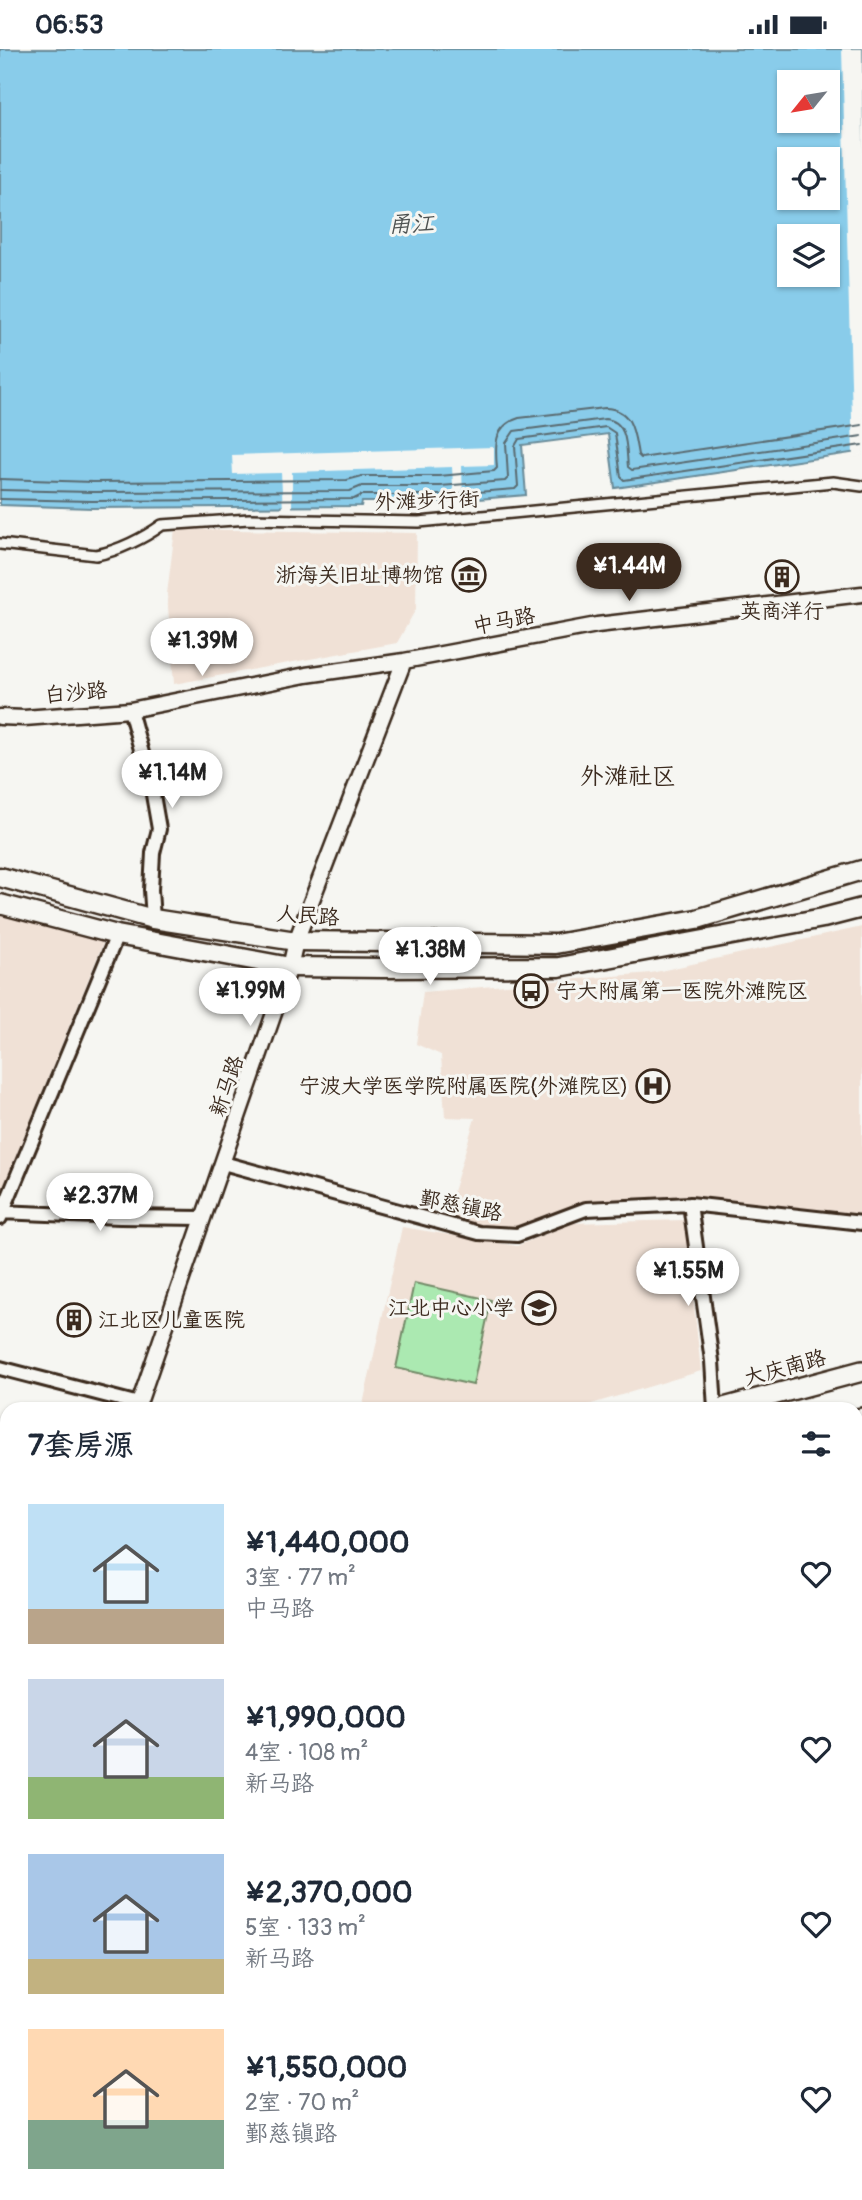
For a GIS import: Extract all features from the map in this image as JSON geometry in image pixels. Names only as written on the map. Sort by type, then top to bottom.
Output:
[{"type":"main road","name":"人民路","points":[[0,877],[153,919],[296,941],[555,944],[698,919],[862,870]]},
{"type":"main road","points":[[0,904],[117,935],[290,967],[559,967],[823,918],[862,908]]},
{"type":"main road","name":"大庆南路","points":[[744,1402],[862,1371]]},
{"type":"street","name":"外滩步行街","points":[[0,544],[96,555],[105,554],[162,525],[249,519],[419,522],[832,482],[862,486]]},
{"type":"street","name":"中马路","points":[[404,661],[597,625],[862,594]]},
{"type":"street","name":"白沙路","points":[[0,717],[24,718],[130,710],[306,675],[404,661]]},
{"type":"street","name":"新马路","points":[[139,1402],[290,967],[296,941],[404,661]]},
{"type":"street","points":[[130,710],[152,789],[159,829],[153,853],[153,919]]},
{"type":"street","points":[[117,935],[1,1214],[203,1218]]},
{"type":"street","name":"鄞慈镇路","points":[[223,1163],[479,1233],[517,1235],[586,1209],[690,1204],[862,1223]]},
{"type":"street","points":[[690,1204],[716,1402]]},
{"type":"street","points":[[0,1369],[123,1402]]},
{"type":"shaded area","points":[[175,529],[417,533],[416,609],[397,643],[174,684],[167,594]]},
{"type":"shaded area","points":[[0,911],[104,941],[0,1195]]},
{"type":"shaded area","name":"宁波大学医学院附属医院(外滩院区)","points":[[862,927],[862,1219],[583,1205],[517,1230],[445,1219],[475,1118],[445,1117],[441,1055],[416,1044],[423,992],[651,973]]},
{"type":"shaded area","name":"江北中心小学","points":[[685,1220],[701,1371],[598,1402],[364,1402],[402,1227],[517,1246],[571,1223]]},
{"type":"green space","points":[[414,1283],[491,1300],[473,1385],[396,1368]]},
{"type":"water","name":"甬江","points":[[0,49],[862,49],[858,452],[615,488],[608,434],[522,445],[526,495],[441,502],[362,502],[361,506],[92,508],[0,505]]},
{"type":"pier","points":[[842,49],[862,49],[862,455],[853,457]]},
{"type":"pier","points":[[494,447],[494,465],[462,466],[463,504],[454,504],[452,467],[292,472],[292,510],[283,510],[281,473],[233,474],[232,455]]},
{"type":"place","name":"浙海关旧址博物馆","points":[[469,575]]},
{"type":"place","name":"英商洋行","points":[[782,577]]},
{"type":"place","name":"宁大附属第一医院外滩院区","points":[[531,991]]},
{"type":"place","name":"宁波大学医学院附属医院(外滩院区)","points":[[653,1086]]},
{"type":"place","name":"江北中心小学","points":[[539,1308]]},
{"type":"place","name":"江北区儿童医院","points":[[74,1320]]},
{"type":"district","name":"外滩社区","points":[[628,776]]}]
